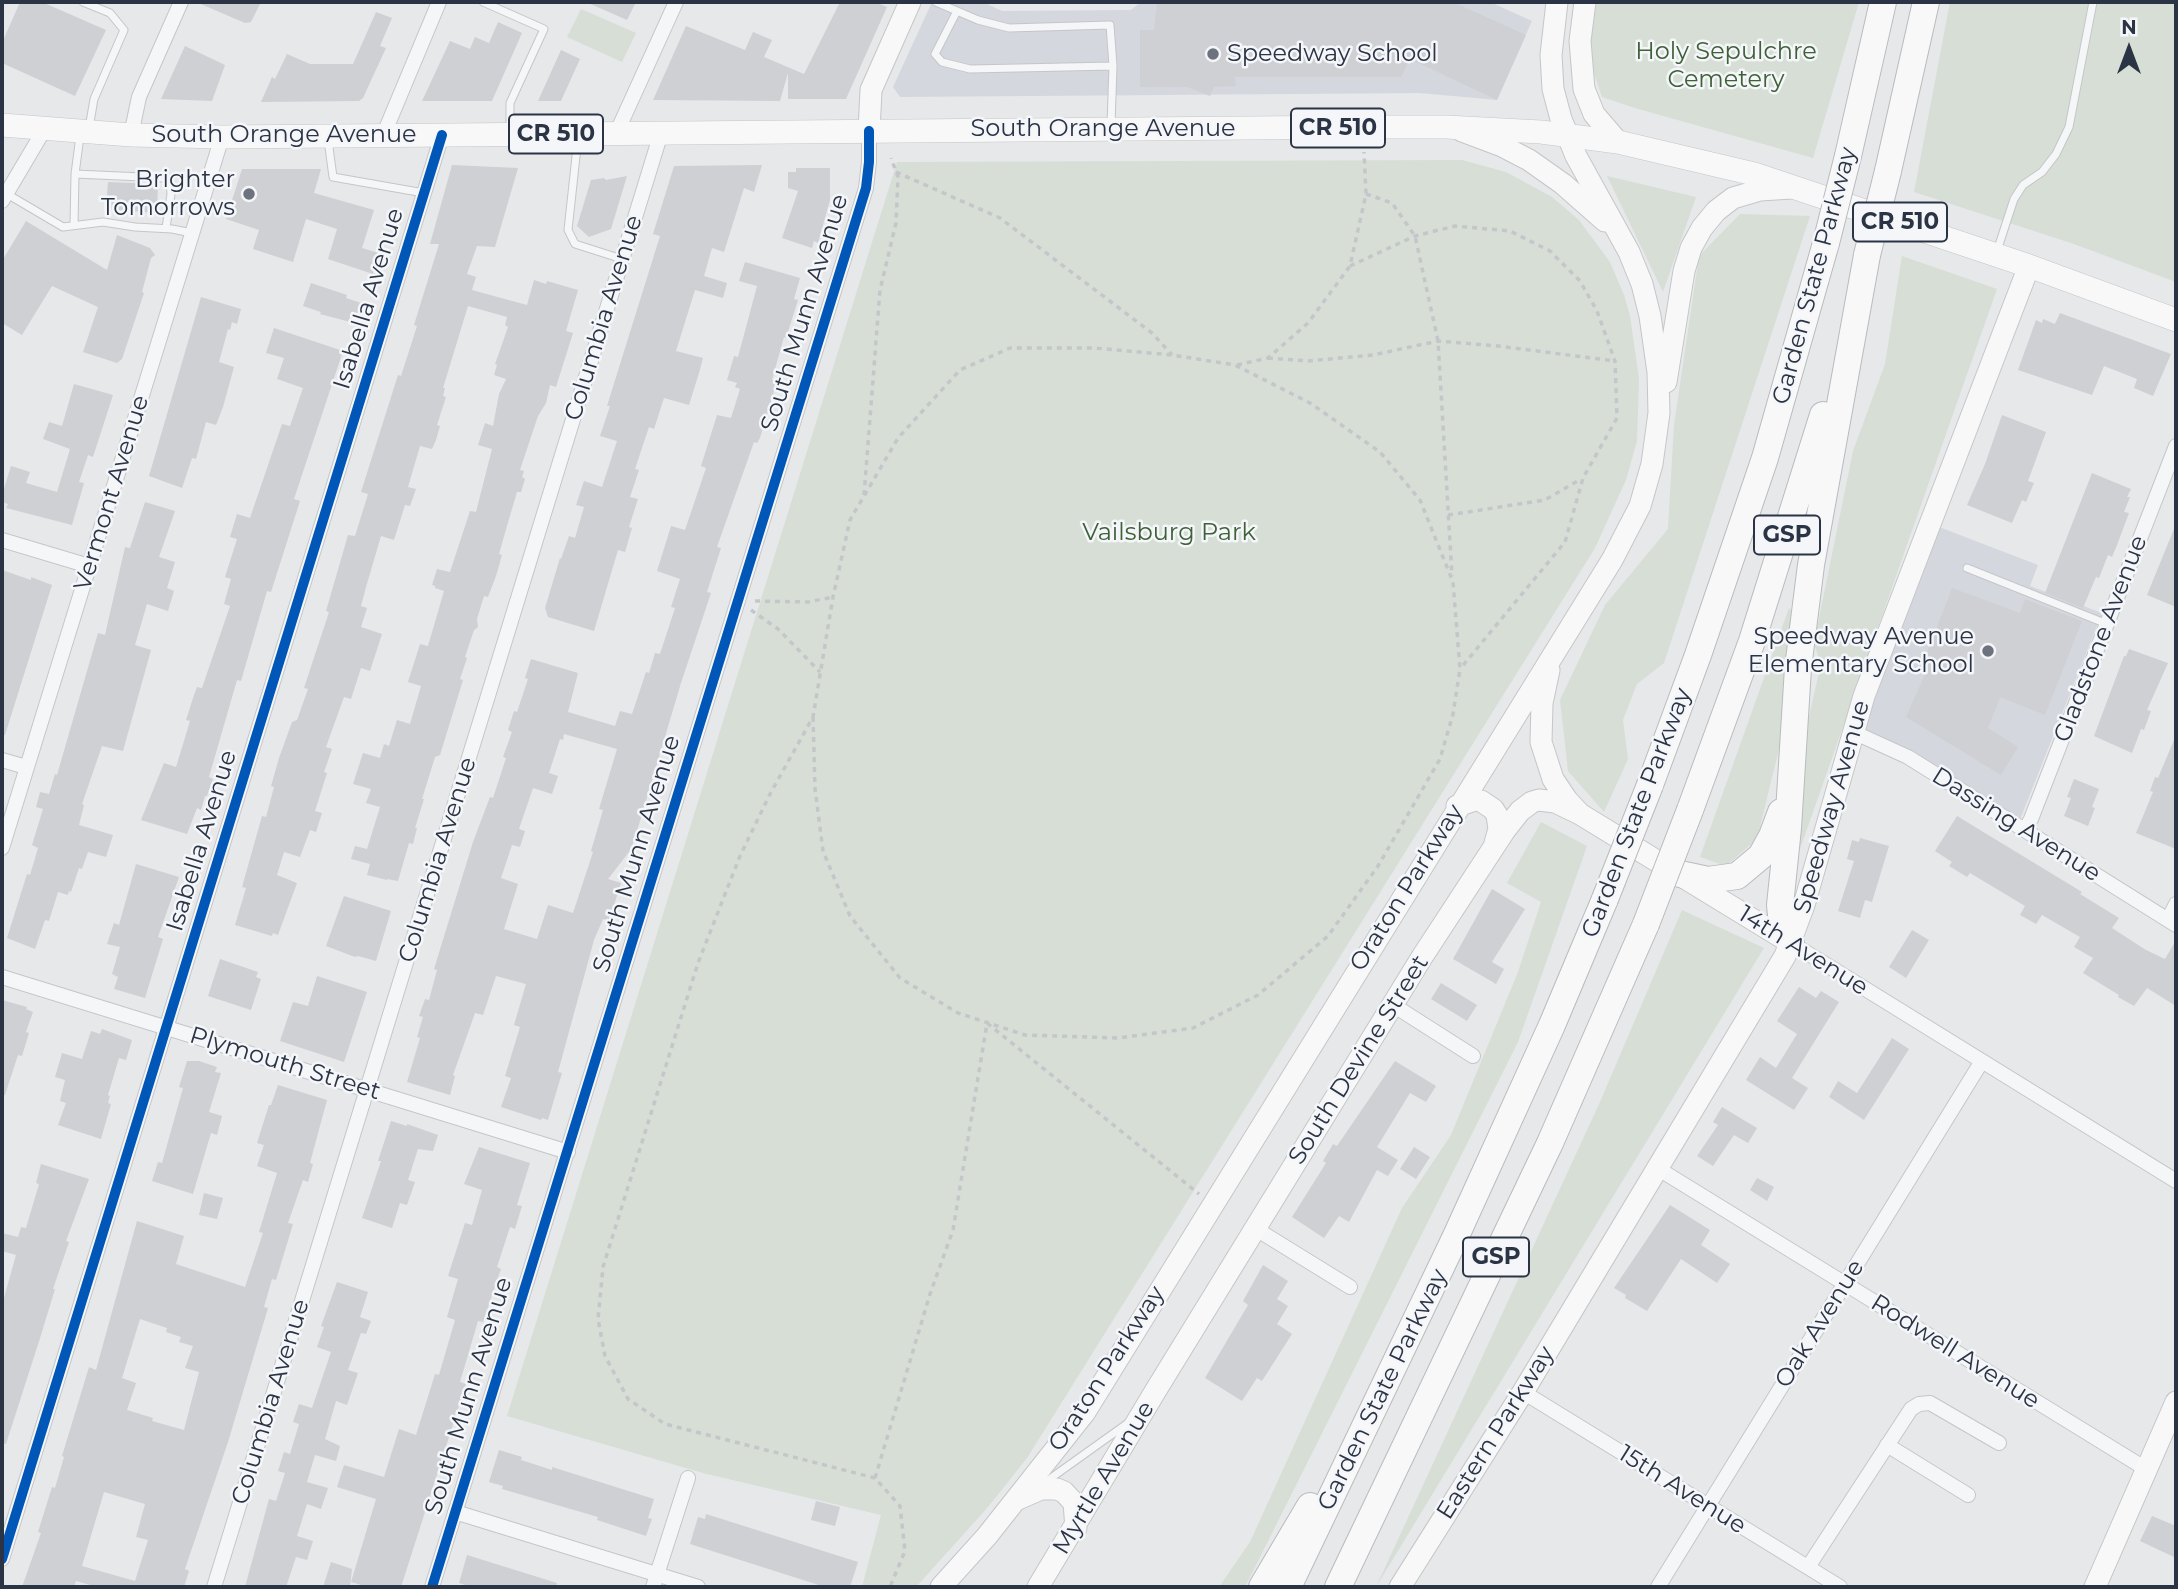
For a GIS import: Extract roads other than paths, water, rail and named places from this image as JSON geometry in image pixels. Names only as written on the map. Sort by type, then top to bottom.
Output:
[{"type":"highway","name":"Garden State Parkway","points":[[1289,1587],[1522,1091],[1605,899],[1650,785],[1694,667],[1765,458],[1826,243],[1883,2]]},
{"type":"highway","name":"Garden State Parkway","points":[[1338,1587],[1544,1155],[1646,924],[1730,705],[1773,579],[1832,386],[1888,171],[1926,2]]},
{"type":"highway","points":[[1791,943],[1782,925],[1780,905],[1798,668],[1810,573],[1867,255]]},
{"type":"highway","points":[[1680,874],[1719,880],[1737,876],[1755,864],[1772,836],[1791,769]]},
{"type":"highway","points":[[1262,1587],[1398,1356]]},
{"type":"main road","points":[[869,131],[871,90],[910,2]]},
{"type":"main road","name":"Oraton Parkway","points":[[941,1587],[987,1536],[1085,1412],[1555,651],[1631,525],[1647,486],[1657,440],[1658,372],[1650,316],[1642,284],[1621,236],[1588,179],[1566,134],[1556,104],[1552,74],[1552,37],[1557,2]]},
{"type":"main road","points":[[1585,2],[1580,41],[1584,89],[1594,114],[1618,142]]},
{"type":"main road","name":"South Orange Avenue","points":[[2,125],[131,135],[222,137],[1446,127],[1566,134],[1618,142],[1718,164],[1800,188],[2029,266],[2176,320]]},
{"type":"main road","points":[[1446,127],[1502,146],[1529,160],[1573,192],[1621,236]]},
{"type":"main road","points":[[1657,440],[1684,271],[1696,238],[1716,211],[1733,198],[1760,190],[1800,188]]},
{"type":"main road","name":"Speedway Avenue","points":[[1590,1279],[1791,943],[1853,732],[1878,659],[2029,266]]},
{"type":"main road","name":"14th Avenue","points":[[1555,651],[1542,703],[1541,742],[1553,779],[1580,814],[1791,943]]},
{"type":"main road","points":[[1457,806],[1475,800],[1493,809],[1499,829],[1494,845]]},
{"type":"main road","name":"South Devine Street","points":[[1169,1369],[1393,1005],[1512,820],[1532,802],[1539,800],[1555,802],[1580,814]]},
{"type":"main road","name":"Eastern Parkway","points":[[1400,1587],[1523,1392],[1590,1279]]},
{"type":"main road","name":"Myrtle Avenue","points":[[1038,1587],[1076,1528],[1169,1369]]},
{"type":"main road","points":[[2095,1587],[2176,1402]]},
{"type":"main road","points":[[1014,1502],[1041,1489],[1057,1489],[1074,1503],[1076,1528]]},
{"type":"street","points":[[131,135],[139,97],[181,2]]},
{"type":"street","points":[[383,136],[439,2]]},
{"type":"street","points":[[616,134],[676,2]]},
{"type":"street","points":[[4,197],[44,130]]},
{"type":"street","name":"South Munn Avenue","points":[[432,1587],[866,188],[869,131]]},
{"type":"street","name":"Columbia Avenue","points":[[214,1587],[661,133]]},
{"type":"street","name":"Isabella Avenue","points":[[2,1559],[442,135]]},
{"type":"street","name":"Vermont Avenue","points":[[2,848],[222,137]]},
{"type":"street","name":"Gladstone Avenue","points":[[2025,831],[2176,446]]},
{"type":"street","points":[[2,540],[89,566]]},
{"type":"street","name":"Dassing Avenue","points":[[1853,732],[1908,757],[2172,923]]},
{"type":"street","points":[[2,760],[26,767]]},
{"type":"street","points":[[2172,923],[2176,904]]},
{"type":"street","name":"14th Avenue","points":[[1791,943],[2176,1181]]},
{"type":"street","name":"Plymouth Street","points":[[2,977],[568,1152]]},
{"type":"street","points":[[1393,1005],[1473,1056]]},
{"type":"street","name":"Oak Avenue","points":[[1658,1587],[1982,1061]]},
{"type":"street","name":"Rodwell Avenue","points":[[1657,1168],[2146,1469]]},
{"type":"street","points":[[1256,1229],[1350,1287]]},
{"type":"street","name":"15th Avenue","points":[[1523,1392],[1840,1587]]},
{"type":"street","points":[[1808,1567],[1911,1409],[1919,1404],[1930,1403],[1999,1443]]},
{"type":"street","points":[[1887,1445],[1968,1495]]},
{"type":"street","points":[[655,1581],[688,1478]]},
{"type":"street","points":[[455,1512],[655,1581],[698,1587]]},
{"type":"lane","points":[[74,225],[75,174],[84,132],[94,99],[124,30],[110,13],[83,2]]},
{"type":"lane","points":[[483,2],[544,29],[510,103],[510,135]]},
{"type":"lane","points":[[936,2],[978,20],[1009,28],[1110,25],[1113,66],[1111,129]]},
{"type":"lane","points":[[1996,255],[2014,199],[2023,185],[2042,172],[2056,154],[2070,127],[2093,2]]},
{"type":"lane","points":[[957,11],[935,54],[942,62],[970,69],[1113,66]]},
{"type":"lane","points":[[578,134],[568,230],[575,244],[622,260]]},
{"type":"lane","points":[[328,136],[333,177],[424,193]]},
{"type":"lane","points":[[75,174],[165,178],[170,183],[171,194],[166,228]]},
{"type":"lane","points":[[4,197],[62,227],[103,222],[192,233]]},
{"type":"lane","points":[[1968,568],[2107,624]]},
{"type":"lane","points":[[1014,1502],[1075,1462],[1144,1410]]},
{"type":"place","name":"Speedway School","points":[[1213,54]]},
{"type":"place","name":"Brighter Tomorrows","points":[[249,194]]},
{"type":"place","name":"Speedway Avenue Elementary School","points":[[1988,651]]},
{"type":"park label","name":"Holy Sepulchre Cemetery","points":[[1726,66]]},
{"type":"park label","name":"Vailsburg Park","points":[[1169,533]]}]
